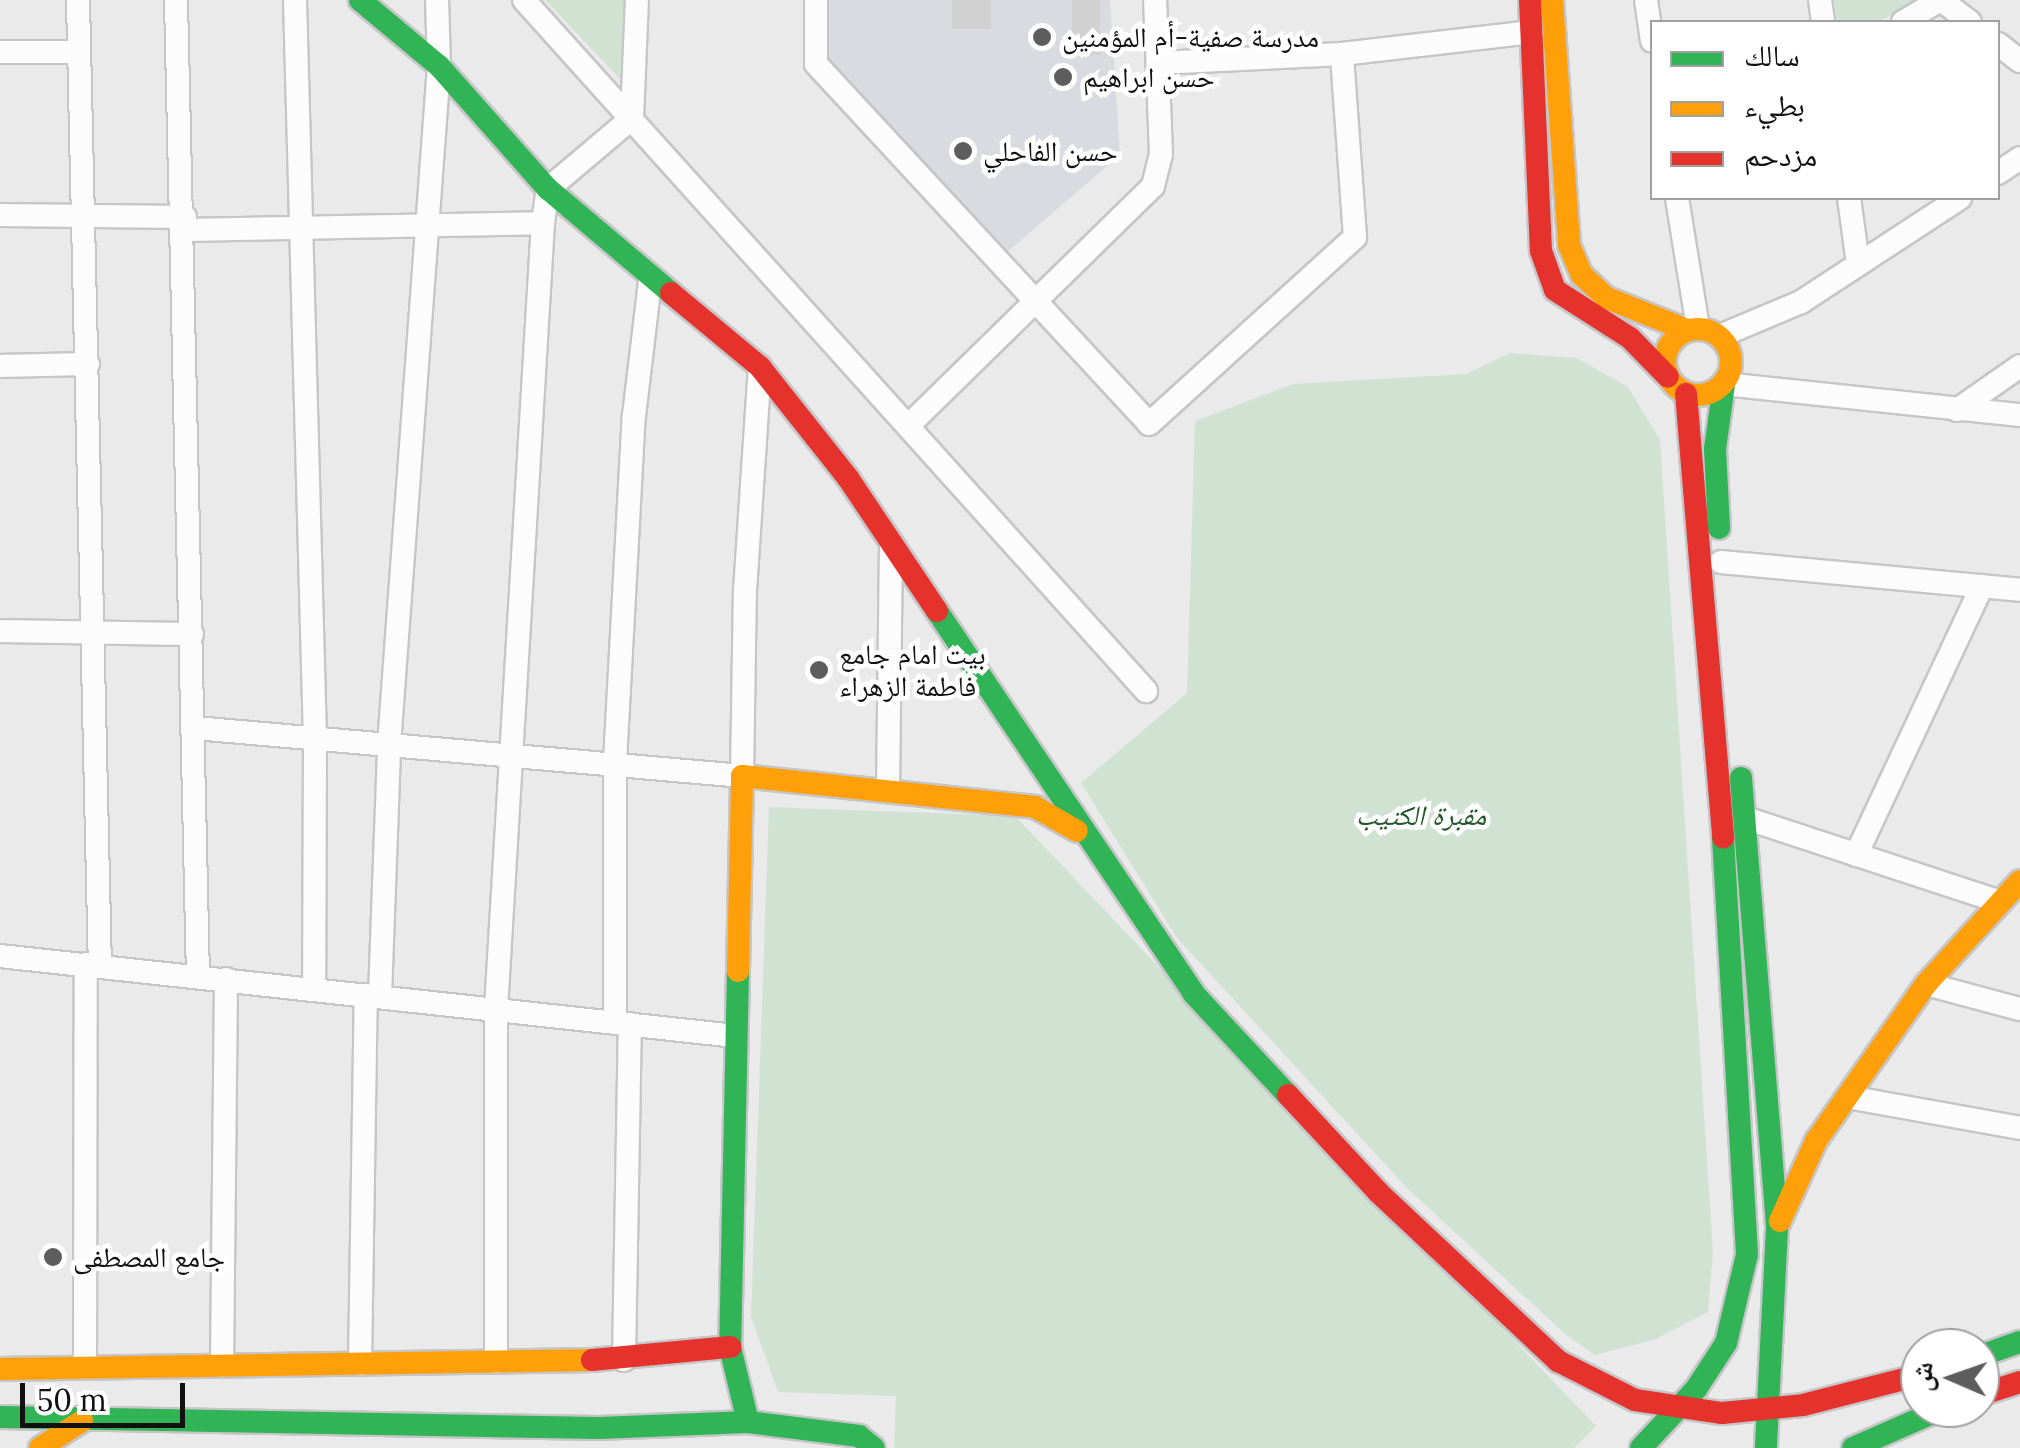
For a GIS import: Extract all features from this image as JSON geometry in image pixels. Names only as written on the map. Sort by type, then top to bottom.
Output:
[{"type":"main road","points":[[360,0],[438,66],[548,188],[650,280],[760,367],[848,478],[1194,994],[1378,1192],[1558,1362],[1615,1392],[1678,1409],[1722,1413],[1771,1410],[1900,1381]]},
{"type":"main road","points":[[1530,0],[1541,251],[1555,290],[1588,317],[1630,338],[1686,394],[1707,395],[1724,384]]},
{"type":"main road","points":[[1552,0],[1569,245],[1582,275],[1608,298],[1702,332],[1731,354],[1715,449],[1777,1228],[1771,1410],[1766,1448]]},
{"type":"main road","points":[[1668,377],[1667,350],[1702,332]]},
{"type":"main road","points":[[1641,1448],[1678,1409],[1726,1343],[1746,1254],[1737,1003],[1686,394]]},
{"type":"main road","points":[[748,1422],[730,1347],[742,776],[1035,807],[1084,835]]},
{"type":"main road","points":[[1777,1228],[1816,1141],[1926,984],[2020,881]]},
{"type":"main road","points":[[0,1370],[624,1360],[730,1347]]},
{"type":"main road","points":[[1722,1413],[1753,1448]]},
{"type":"main road","points":[[0,1417],[444,1426],[596,1438],[748,1422],[860,1436],[874,1448]]},
{"type":"main road","points":[[40,1448],[82,1421]]},
{"type":"main road","points":[[410,1448],[444,1426]]},
{"type":"main road","points":[[1853,1448],[1900,1427]]},
{"type":"street","points":[[78,0],[96,633],[85,1368]]},
{"type":"street","points":[[176,0],[185,224],[198,976]]},
{"type":"street","points":[[296,0],[298,225],[315,738],[314,989]]},
{"type":"street","points":[[360,1364],[373,996],[438,66],[437,0]]},
{"type":"street","points":[[524,0],[1146,692]]},
{"type":"street","points":[[496,1362],[496,1010],[508,755],[543,223],[548,188],[632,118],[637,0]]},
{"type":"street","points":[[816,0],[816,64],[1149,424],[1355,237],[1342,54]]},
{"type":"street","points":[[908,426],[1032,299],[1153,186],[1161,154],[1155,0]]},
{"type":"street","points":[[1646,0],[1650,27]]},
{"type":"street","points":[[1906,20],[1941,0],[1967,20]]},
{"type":"street","points":[[1159,62],[1342,54],[1532,32]]},
{"type":"street","points":[[2000,46],[2020,61]]},
{"type":"street","points":[[0,52],[79,52]]},
{"type":"street","points":[[1677,200],[1702,332],[1801,302],[1957,200]]},
{"type":"street","points":[[1848,200],[1858,264]]},
{"type":"street","points":[[0,215],[84,216],[185,224],[543,223]]},
{"type":"street","points":[[624,1360],[623,1024],[615,762],[634,416],[650,280]]},
{"type":"street","points":[[0,366],[88,364]]},
{"type":"street","points":[[1957,410],[2020,366]]},
{"type":"street","points":[[195,728],[742,776],[745,591],[760,367]]},
{"type":"street","points":[[1724,384],[2020,416]]},
{"type":"street","points":[[888,790],[890,546]]},
{"type":"street","points":[[1721,562],[2020,590]]},
{"type":"street","points":[[1856,855],[1982,586]]},
{"type":"street","points":[[0,631],[192,634]]},
{"type":"street","points":[[1744,818],[2001,902]]},
{"type":"street","points":[[0,956],[735,1036]]},
{"type":"street","points":[[222,1366],[226,979]]},
{"type":"street","points":[[1926,984],[2020,1009]]},
{"type":"street","points":[[1848,1097],[2020,1128]]},
{"type":"shaded area","points":[[828,0],[1110,0],[1120,155],[1006,253],[826,60]]},
{"type":"green space","points":[[545,0],[627,0],[624,83]]},
{"type":"green space","points":[[1834,0],[1919,1],[1882,20],[1837,20]]},
{"type":"green space","name":"مقبرة الكتيب","points":[[1510,353],[1576,358],[1628,387],[1660,440],[1713,1252],[1708,1312],[1656,1339],[1595,1355],[1565,1334],[1407,1188],[1177,938],[1081,783],[1187,693],[1195,421],[1293,384],[1466,374]]},
{"type":"green space","points":[[769,807],[1015,816],[1596,1426],[1574,1448],[894,1448],[896,1396],[778,1392],[751,1317]]},
{"type":"building","points":[[952,0],[991,0],[991,29],[952,29]]},
{"type":"building","points":[[1072,0],[1100,0],[1100,55],[1072,55]]},
{"type":"traffic: fast","points":[[360,0],[439,66],[548,189],[671,293]]},
{"type":"traffic: fast","points":[[1719,528],[1715,449],[1724,384]]},
{"type":"traffic: fast","points":[[937,611],[1194,994],[1288,1095]]},
{"type":"traffic: fast","points":[[1741,778],[1777,1228],[1766,1448]]},
{"type":"traffic: fast","points":[[1641,1448],[1696,1389],[1726,1343],[1747,1254],[1723,837]]},
{"type":"traffic: fast","points":[[738,971],[730,1347],[748,1422],[859,1436],[874,1448]]},
{"type":"traffic: fast","points":[[2000,1349],[2020,1342]]},
{"type":"traffic: fast","points":[[0,1417],[599,1428],[748,1422]]},
{"type":"traffic: fast","points":[[1853,1448],[1900,1427]]},
{"type":"traffic: slow","points":[[1552,0],[1569,245],[1582,275],[1607,298],[1687,330]]},
{"type":"traffic: slow","points":[[1698,329],[1722,338],[1731,362],[1722,386],[1698,395],[1674,386],[1665,362],[1674,338],[1698,329]]},
{"type":"traffic: slow","points":[[738,971],[742,776],[1035,807],[1077,831]]},
{"type":"traffic: slow","points":[[1780,1221],[1816,1141],[1926,984],[2020,881]]},
{"type":"traffic: slow","points":[[0,1369],[592,1360]]},
{"type":"traffic: slow","points":[[40,1448],[82,1421]]},
{"type":"traffic: jam","points":[[1530,0],[1541,251],[1555,290],[1630,338],[1668,377]]},
{"type":"traffic: jam","points":[[671,293],[760,367],[848,478],[937,611]]},
{"type":"traffic: jam","points":[[1686,394],[1723,837]]},
{"type":"traffic: jam","points":[[1288,1095],[1378,1192],[1558,1361],[1635,1400],[1722,1413],[1803,1405],[1900,1380]]},
{"type":"traffic: jam","points":[[592,1360],[730,1347]]},
{"type":"traffic: jam","points":[[2000,1388],[2020,1382]]},
{"type":"place","name":"مدرسة صفية-أم المؤمنين","points":[[1042,37]]},
{"type":"place","name":"حسن ابراهيم","points":[[1063,77]]},
{"type":"place","name":"حسن الفاحلي","points":[[963,151]]},
{"type":"place","name":"بيت امام جامع فاطمة الزهراء","points":[[819,670]]},
{"type":"place","name":"جامع المصطفى","points":[[53,1257]]}]
